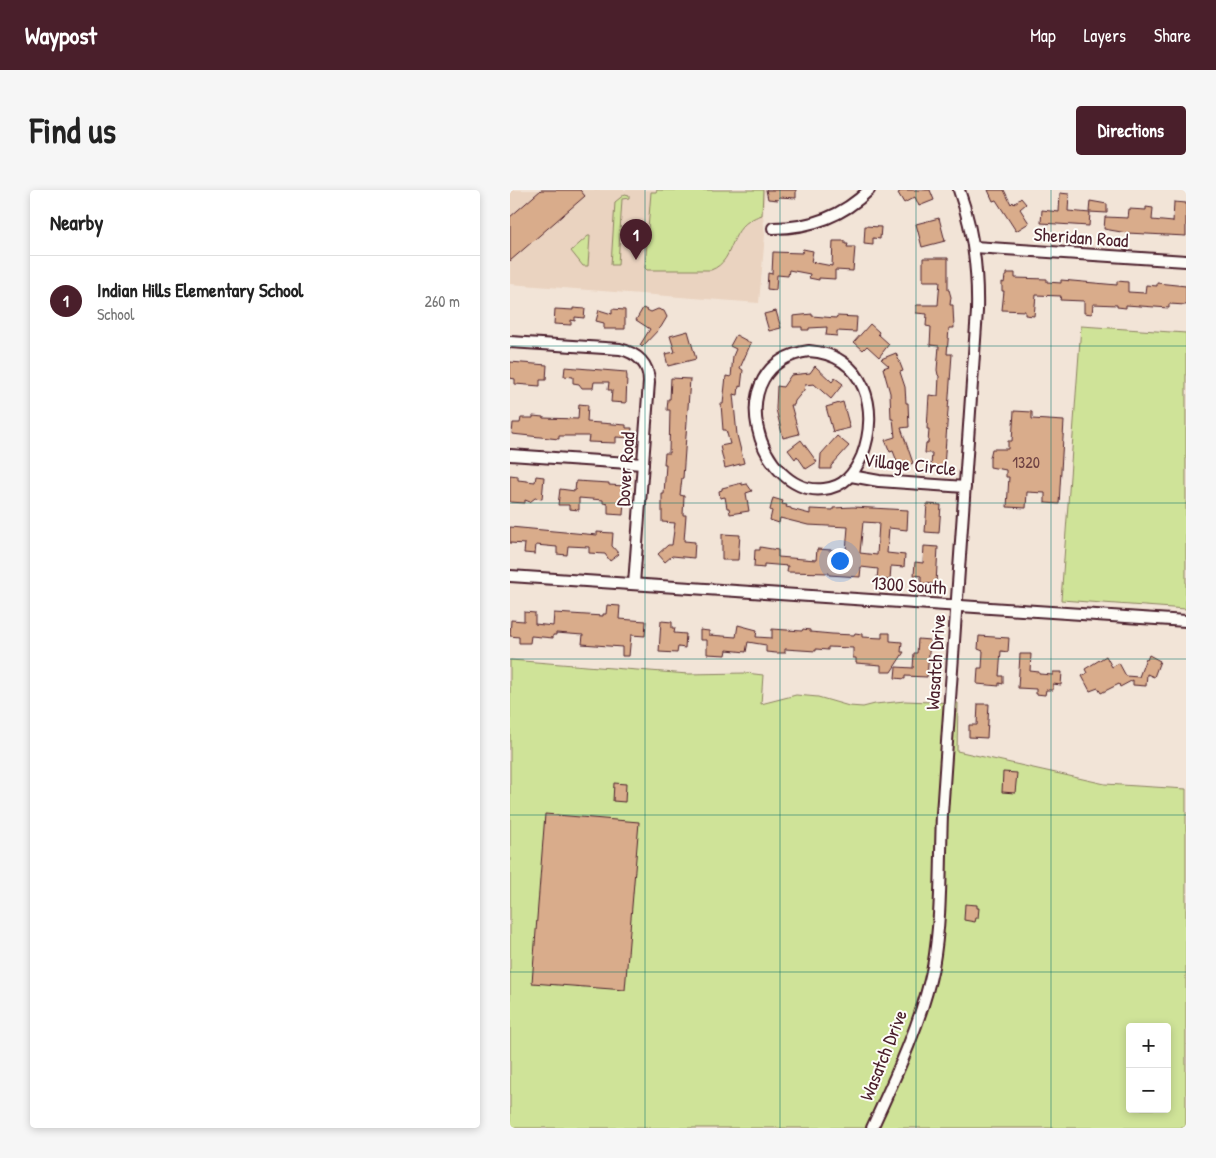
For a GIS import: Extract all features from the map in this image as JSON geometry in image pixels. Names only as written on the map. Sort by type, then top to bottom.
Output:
[{"type":"street","points":[[773,228],[800,226],[826,219],[851,205],[869,190]]},
{"type":"street","name":"Wasatch Drive","points":[[872,1128],[905,1055],[919,1017],[933,967],[940,896],[942,814],[977,311],[974,247],[959,190]]},
{"type":"street","name":"Sheridan Road","points":[[974,247],[1186,261]]},
{"type":"street","name":"Dover Road","points":[[510,342],[620,350],[631,353],[640,359],[646,367],[649,377],[634,584]]},
{"type":"street","name":"Village Circle","points":[[808,351],[829,354],[847,364],[860,380],[868,406],[868,431],[864,449],[857,467],[851,476],[844,483],[834,488],[819,490],[802,487],[788,478],[767,452],[761,440],[756,421],[756,394],[765,376],[788,356],[808,351]]},
{"type":"street","points":[[510,455],[643,464]]},
{"type":"street","name":"Village Circle","points":[[851,476],[879,481],[965,487]]},
{"type":"street","name":"1300 South","points":[[510,576],[1186,621]]},
{"type":"shaded area","points":[[510,190],[765,190],[763,216],[765,235],[759,303],[510,284]]},
{"type":"green space","points":[[657,190],[763,190],[762,215],[750,220],[742,227],[725,259],[711,270],[647,270],[645,268],[651,192],[656,192]]},
{"type":"green space","points":[[625,194],[629,195],[629,198],[622,199],[618,265],[611,265],[615,202]]},
{"type":"green space","points":[[590,236],[588,266],[583,266],[571,251]]},
{"type":"green space","points":[[1081,326],[1186,333],[1186,609],[1061,600]]},
{"type":"green space","points":[[510,660],[688,674],[746,673],[763,675],[761,704],[796,695],[818,697],[849,706],[863,707],[905,701],[958,703],[957,751],[1105,784],[1186,789],[1186,1128],[510,1128]]},
{"type":"building","points":[[541,190],[580,190],[585,196],[510,261],[510,217]]},
{"type":"building","points":[[766,190],[796,190],[796,198],[779,197],[778,200],[768,199]]},
{"type":"building","points":[[903,190],[930,190],[934,200],[919,206],[915,197],[904,203],[898,193]]},
{"type":"building","points":[[988,190],[1004,190],[1011,204],[1013,202],[1014,204],[1021,198],[1026,204],[1020,209],[1029,223],[1016,231],[996,200],[993,201]]},
{"type":"building","points":[[1060,193],[1069,194],[1068,211],[1090,213],[1089,226],[1041,223],[1042,210],[1059,212]]},
{"type":"building","points":[[1090,201],[1107,204],[1107,213],[1089,212]]},
{"type":"building","points":[[1174,202],[1186,203],[1186,236],[1127,233],[1104,229],[1105,217],[1128,218],[1129,209],[1146,210],[1146,207],[1153,208],[1152,220],[1173,222]]},
{"type":"building","points":[[939,218],[945,241],[922,247],[916,224]]},
{"type":"building","points":[[865,226],[881,227],[880,239],[873,238],[873,245],[864,244]]},
{"type":"building","points":[[833,241],[845,241],[845,244],[848,244],[847,247],[855,247],[853,271],[835,270],[835,279],[819,278],[819,280],[809,278],[810,274],[789,270],[788,276],[777,275],[776,290],[767,289],[768,273],[772,274],[773,252],[802,253],[803,249],[813,251],[811,262],[832,266]]},
{"type":"building","points":[[923,258],[948,258],[948,290],[951,297],[950,305],[953,305],[954,328],[949,328],[947,354],[952,354],[944,467],[931,467],[932,453],[925,453],[929,429],[927,429],[929,395],[938,396],[939,376],[937,370],[939,346],[930,345],[931,327],[926,326],[927,314],[916,313],[916,305],[938,305],[940,281],[923,281]]},
{"type":"building","points":[[1007,273],[1015,273],[1015,278],[1047,279],[1047,282],[1061,283],[1061,280],[1117,285],[1117,281],[1128,282],[1128,292],[1145,293],[1146,285],[1157,286],[1157,283],[1186,286],[1186,305],[1169,304],[1169,308],[1126,305],[1126,308],[1117,307],[1117,305],[1093,304],[1092,314],[1084,313],[1084,301],[1060,300],[1061,296],[1036,295],[1034,316],[1025,315],[1025,311],[1002,310],[1004,291],[1002,291],[1002,282],[1004,283]]},
{"type":"building","points":[[573,308],[585,309],[584,318],[575,317],[575,321],[571,320],[571,325],[554,324],[555,309],[573,310]]},
{"type":"building","points":[[643,308],[651,312],[658,309],[664,311],[667,317],[661,327],[642,347],[640,345],[650,329],[636,320]]},
{"type":"building","points":[[612,309],[625,310],[625,329],[604,329],[604,323],[596,321],[599,310],[612,314]]},
{"type":"building","points":[[776,311],[781,328],[769,331],[764,314]]},
{"type":"building","points":[[812,314],[812,316],[836,318],[837,316],[857,317],[856,332],[837,331],[837,336],[826,335],[827,327],[802,330],[802,327],[793,327],[793,316]]},
{"type":"building","points":[[870,324],[889,344],[879,357],[867,346],[863,350],[854,342]]},
{"type":"building","points":[[688,331],[696,359],[668,366],[665,354],[675,352],[670,336]]},
{"type":"building","points":[[736,335],[751,343],[740,368],[743,370],[741,387],[739,386],[738,395],[733,394],[737,435],[744,463],[725,468],[720,446],[730,444],[726,430],[723,430],[721,404],[723,404],[726,376],[731,377],[733,356],[736,349],[730,346]]},
{"type":"building","points":[[896,353],[903,371],[900,372],[905,387],[906,403],[908,403],[909,427],[901,428],[913,463],[900,469],[893,451],[890,452],[885,440],[895,437],[893,419],[891,419],[890,393],[883,368],[889,366],[881,359]]},
{"type":"building","points":[[510,362],[547,365],[546,380],[540,380],[540,386],[515,384],[515,379],[510,378]]},
{"type":"building","points":[[815,366],[832,382],[835,378],[843,384],[831,399],[814,384],[805,385],[804,390],[794,405],[791,405],[799,434],[783,438],[776,409],[777,386],[783,387],[791,375],[810,373]]},
{"type":"building","points":[[565,367],[626,372],[626,403],[611,402],[612,390],[608,390],[609,382],[594,382],[593,388],[582,388],[579,384],[573,383],[573,377],[564,376]]},
{"type":"building","points":[[671,378],[690,379],[683,478],[680,495],[684,496],[683,515],[686,515],[684,541],[695,542],[694,558],[672,556],[665,562],[658,554],[668,545],[672,545],[675,523],[662,522],[665,453],[669,453],[670,410],[667,410],[668,399],[670,399]]},
{"type":"building","points":[[843,402],[850,428],[833,432],[826,407]]},
{"type":"building","points":[[579,404],[588,405],[587,422],[626,425],[626,428],[632,428],[631,438],[616,437],[616,443],[588,442],[589,436],[559,436],[559,439],[512,434],[513,423],[520,423],[521,418],[533,418],[533,416],[578,419]]},
{"type":"building","points":[[1014,411],[1032,412],[1032,419],[1064,421],[1059,504],[1045,503],[1045,493],[1027,492],[1026,508],[1007,507],[1009,477],[1006,477],[1006,470],[990,467],[990,458],[992,449],[1008,449],[1008,441],[1012,441]]},
{"type":"building","points":[[837,436],[849,446],[831,466],[831,469],[820,469],[821,454]]},
{"type":"building","points":[[801,440],[817,462],[806,469],[797,456],[795,459],[788,450]]},
{"type":"building","points":[[510,475],[518,476],[518,480],[535,482],[536,476],[544,477],[542,499],[535,498],[530,502],[525,500],[525,503],[510,502]]},
{"type":"building","points":[[576,481],[625,486],[623,515],[608,514],[608,504],[603,503],[603,500],[579,498],[579,510],[569,509],[569,505],[558,505],[560,489],[575,491]]},
{"type":"building","points":[[742,483],[742,485],[747,484],[752,491],[746,493],[749,511],[730,514],[725,497],[720,498],[719,491],[722,488]]},
{"type":"building","points":[[773,498],[783,501],[782,504],[787,505],[786,507],[810,514],[810,509],[833,510],[833,508],[853,507],[908,510],[907,530],[889,528],[887,553],[905,555],[904,567],[891,566],[890,580],[877,579],[878,569],[861,567],[860,577],[829,575],[829,573],[787,572],[788,566],[764,564],[764,568],[754,567],[755,550],[760,550],[760,547],[778,550],[778,557],[816,560],[817,549],[846,551],[848,527],[808,525],[780,518],[779,523],[770,520],[772,511],[770,510]],"holes":[[[863,522],[879,523],[877,555],[860,553]]]},
{"type":"building","points":[[927,504],[941,505],[939,533],[925,532]]},
{"type":"building","points":[[510,527],[597,535],[597,532],[613,533],[612,546],[619,554],[610,561],[605,554],[589,553],[589,547],[568,546],[567,555],[557,554],[557,547],[536,545],[535,554],[524,553],[525,544],[510,543]]},
{"type":"building","points":[[722,534],[740,535],[738,560],[722,560]]},
{"type":"building","points":[[924,546],[938,547],[936,584],[921,583],[921,576],[914,575],[915,562],[923,563]]},
{"type":"building","points":[[607,605],[620,606],[619,619],[646,621],[645,636],[631,635],[629,656],[622,656],[622,647],[582,644],[583,635],[556,633],[556,635],[553,635],[553,638],[531,636],[530,643],[519,643],[519,637],[510,636],[511,620],[524,621],[524,612],[535,613],[535,624],[553,626],[554,613],[603,616],[603,614],[606,614]]},
{"type":"building","points":[[661,621],[672,622],[672,628],[675,628],[674,633],[686,634],[685,648],[678,647],[677,653],[659,652]]},
{"type":"building","points":[[738,625],[757,630],[756,637],[772,638],[772,629],[802,631],[803,629],[810,630],[810,632],[832,634],[854,635],[855,633],[862,634],[862,637],[882,638],[882,633],[890,633],[890,641],[902,642],[901,652],[904,652],[891,672],[881,672],[881,665],[856,663],[856,658],[853,658],[853,648],[828,647],[828,650],[816,649],[816,651],[785,649],[785,653],[776,653],[766,652],[766,645],[748,642],[746,652],[727,650],[726,655],[707,654],[707,640],[700,640],[700,630],[709,631],[709,635],[736,637]]},
{"type":"building","points":[[979,636],[1009,638],[1008,652],[1001,651],[999,676],[1003,676],[1003,684],[999,683],[999,686],[977,684],[978,668],[982,668],[983,651],[978,649]]},
{"type":"building","points":[[918,639],[930,640],[927,677],[905,676],[905,679],[895,678],[896,667],[913,668],[914,653],[917,653]]},
{"type":"building","points":[[1020,654],[1031,654],[1030,671],[1053,675],[1053,672],[1062,672],[1061,685],[1053,684],[1053,690],[1046,690],[1045,695],[1036,694],[1036,689],[1018,688]]},
{"type":"building","points":[[1149,655],[1160,661],[1154,677],[1147,674],[1146,686],[1133,685],[1133,680],[1120,687],[1119,684],[1101,693],[1098,688],[1090,691],[1082,676],[1087,673],[1085,669],[1106,656],[1112,667],[1119,663],[1126,676],[1139,677]]},
{"type":"building","points":[[978,704],[989,704],[987,738],[969,737],[969,725],[977,725]]},
{"type":"building","points":[[1003,772],[1017,773],[1015,793],[1002,792]]},
{"type":"building","points":[[614,783],[626,784],[625,802],[613,801]]},
{"type":"building","points":[[545,814],[639,822],[625,990],[532,983]]},
{"type":"building","points":[[965,904],[977,905],[977,908],[979,908],[978,918],[976,918],[975,922],[964,920]]},
{"type":"place","name":"Indian Hills Elementary School","points":[[636,260]]}]
